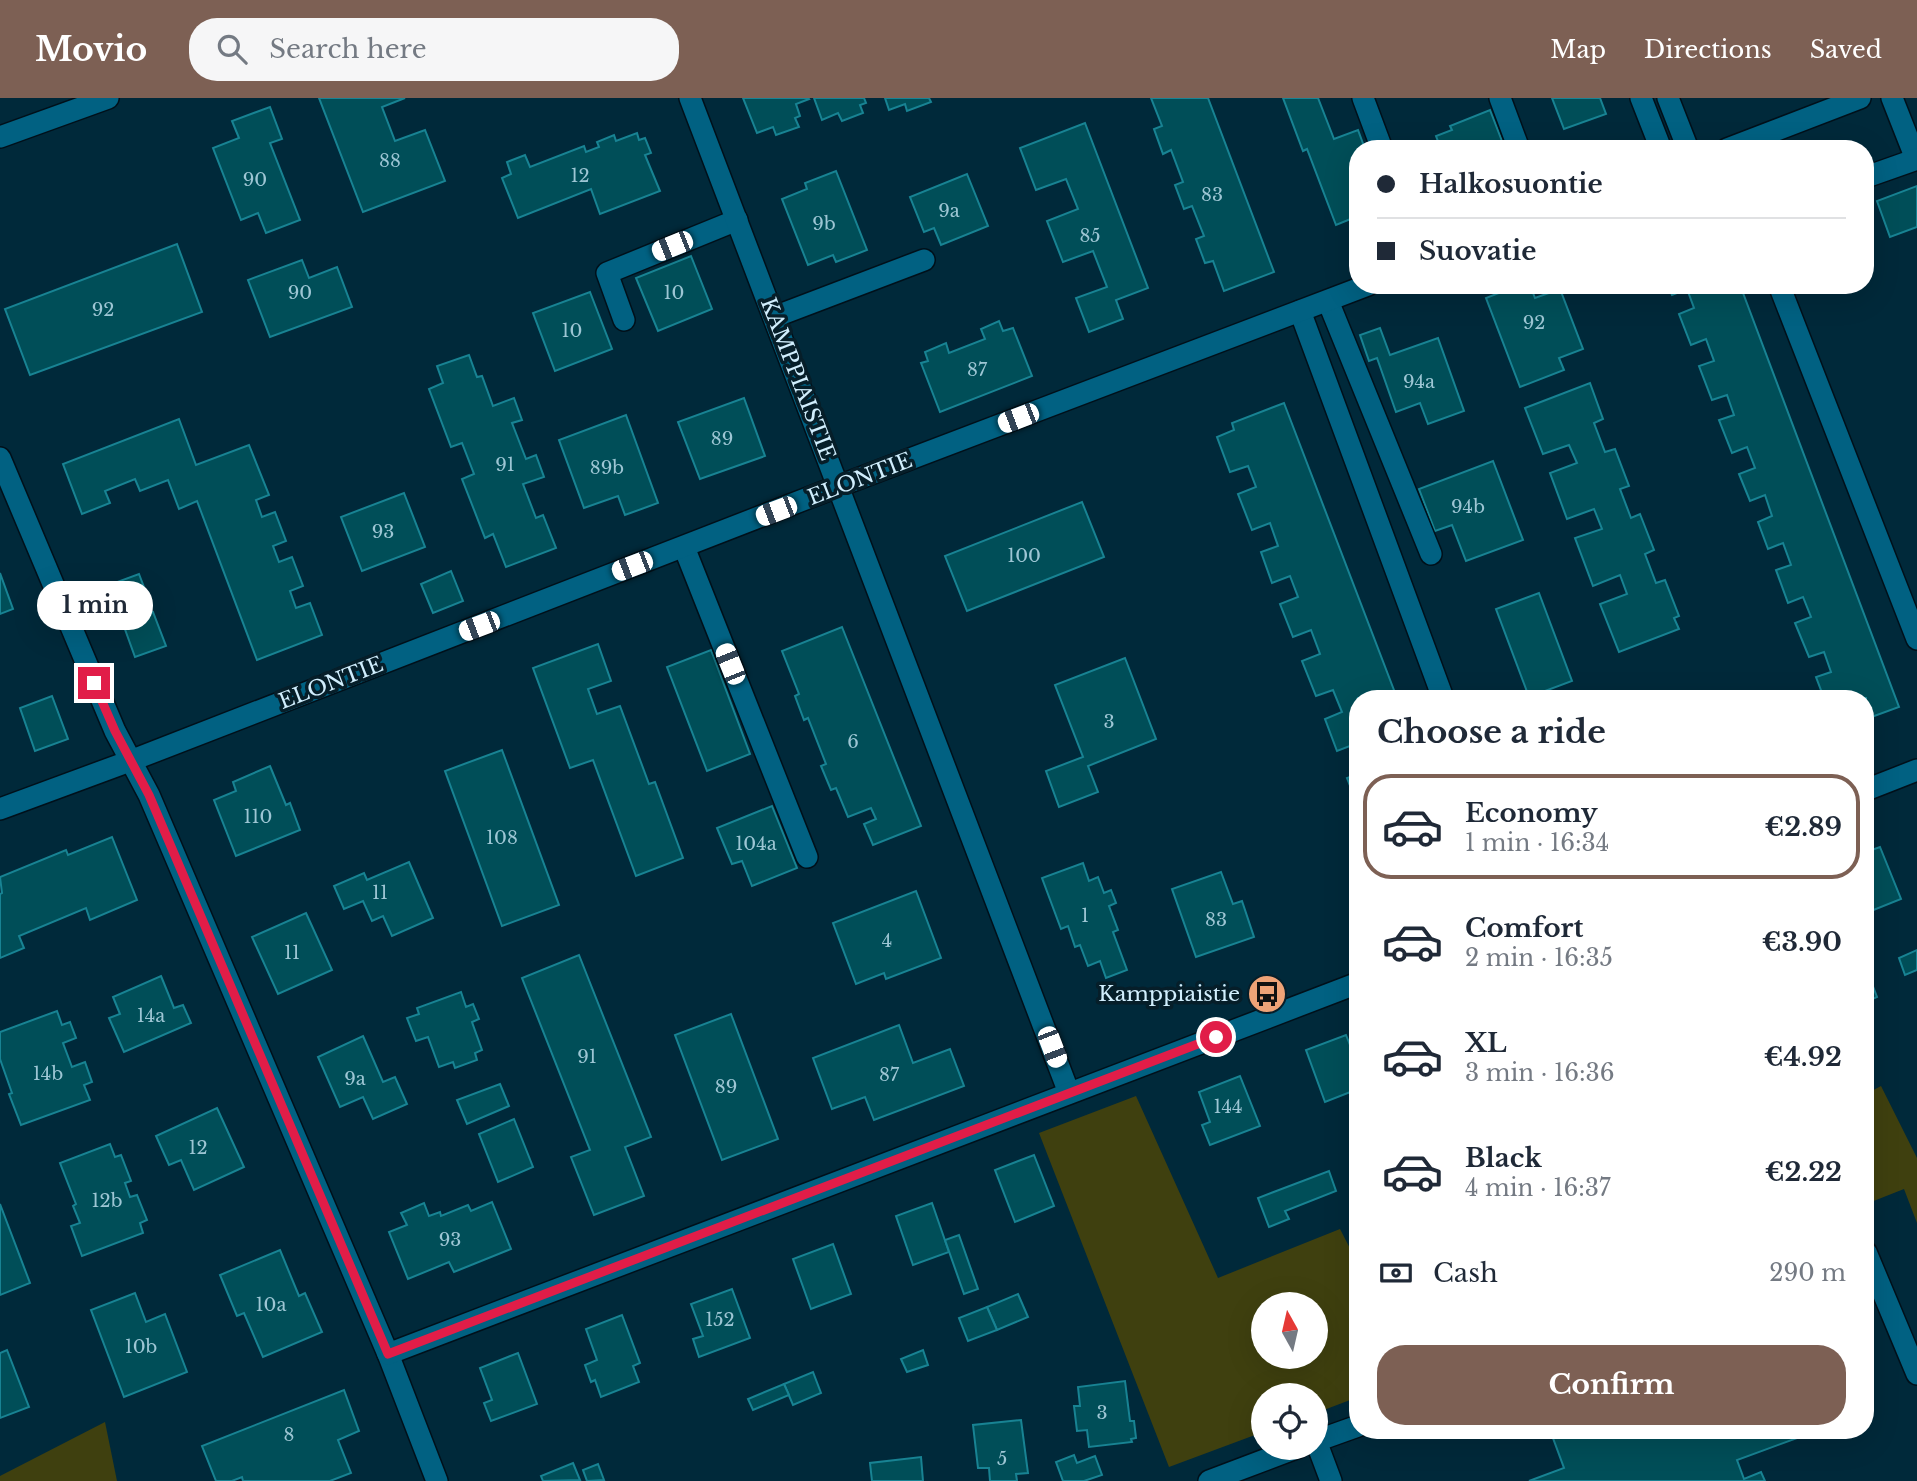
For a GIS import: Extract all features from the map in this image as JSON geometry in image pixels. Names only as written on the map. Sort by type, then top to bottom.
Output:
[{"type":"street","points":[[0,137],[108,98]]},
{"type":"street","name":"KAMPPIAISTIE","points":[[691,98],[1069,1093]]},
{"type":"street","points":[[1363,98],[1379,140]]},
{"type":"street","points":[[1500,98],[1516,140]]},
{"type":"street","points":[[1641,98],[1657,140]]},
{"type":"street","points":[[1668,98],[1684,140]]},
{"type":"street","points":[[1750,140],[1860,98]]},
{"type":"street","points":[[1874,174],[1916,159],[1892,98]]},
{"type":"street","points":[[624,320],[607,272],[737,220]]},
{"type":"street","points":[[774,317],[925,260]]},
{"type":"street","name":"ELONTIE","points":[[0,809],[1349,293]]},
{"type":"street","points":[[1783,294],[1917,639]]},
{"type":"street","points":[[1328,301],[1431,554]]},
{"type":"street","points":[[1300,312],[1440,690]]},
{"type":"street","points":[[0,458],[115,731],[154,807],[388,1354],[437,1481]]},
{"type":"street","points":[[684,547],[807,857]]},
{"type":"street","points":[[1874,787],[1917,770]]},
{"type":"street","points":[[388,1354],[1349,986]]},
{"type":"street","points":[[1874,1271],[1917,1374]]},
{"type":"street","points":[[1328,1437],[1349,1429]]},
{"type":"street","points":[[1209,1481],[1265,1460]]},
{"type":"street","points":[[1323,1460],[1331,1481]]},
{"type":"shaded area","points":[[1881,1086],[1917,1158],[1917,1223],[1904,1189],[1874,1201],[1874,1090]]},
{"type":"shaded area","points":[[1136,1096],[1218,1278],[1340,1229],[1349,1246],[1349,1400],[1328,1408],[1328,1383],[1251,1383],[1251,1436],[1169,1467],[1039,1133]]},
{"type":"shaded area","points":[[105,1422],[117,1481],[0,1481],[0,1476]]},
{"type":"building","points":[[319,98],[405,98],[382,107],[395,141],[425,130],[445,181],[363,212]]},
{"type":"building","points":[[743,98],[809,99],[796,104],[800,116],[795,118],[799,127],[776,135],[773,127],[757,133]]},
{"type":"building","points":[[814,98],[864,98],[866,103],[860,105],[863,113],[842,121],[838,113],[822,120]]},
{"type":"building","points":[[885,98],[929,98],[931,102],[907,111],[905,104],[889,110]]},
{"type":"building","points":[[1151,98],[1208,98],[1274,272],[1224,291],[1213,261],[1205,263],[1196,239],[1204,236],[1192,206],[1184,209],[1175,185],[1183,182],[1171,150],[1163,154],[1154,129],[1162,126]]},
{"type":"building","points":[[1283,98],[1318,98],[1334,139],[1358,130],[1362,140],[1349,140],[1349,220],[1336,225],[1307,149],[1303,151]]},
{"type":"building","points":[[1552,98],[1600,98],[1606,114],[1564,129]]},
{"type":"building","points":[[270,107],[282,139],[270,143],[300,220],[266,233],[258,213],[241,220],[213,148],[239,138],[232,121]]},
{"type":"building","points":[[1490,110],[1502,140],[1438,140],[1436,136],[1452,130],[1450,126]]},
{"type":"building","points":[[1085,123],[1148,288],[1116,300],[1123,319],[1089,332],[1076,298],[1107,287],[1093,251],[1063,262],[1047,221],[1078,209],[1066,179],[1036,190],[1020,148]]},
{"type":"building","points":[[637,133],[639,140],[645,138],[651,153],[645,155],[660,191],[600,214],[591,189],[518,218],[502,178],[511,174],[507,162],[525,155],[530,167],[584,146],[586,152],[599,147],[597,142],[614,135],[616,141]]},
{"type":"building","points":[[836,171],[867,250],[836,262],[833,255],[808,265],[782,199],[807,189],[805,183]]},
{"type":"building","points":[[967,174],[988,226],[941,245],[934,228],[924,232],[910,197]]},
{"type":"building","points":[[1917,186],[1917,227],[1890,237],[1877,201]]},
{"type":"building","points":[[177,244],[202,312],[30,375],[5,309]]},
{"type":"building","points":[[691,256],[712,309],[658,331],[636,278]]},
{"type":"building","points":[[302,260],[309,278],[337,267],[352,307],[270,337],[248,280]]},
{"type":"building","points":[[590,292],[612,349],[555,371],[533,313]]},
{"type":"building","points":[[1496,294],[1533,294],[1535,298],[1546,294],[1562,294],[1583,349],[1559,358],[1564,370],[1520,387],[1486,298]]},
{"type":"building","points":[[1689,294],[1743,294],[1899,707],[1874,716],[1874,690],[1821,690],[1816,677],[1831,672],[1824,652],[1809,657],[1795,623],[1811,617],[1803,597],[1788,603],[1776,570],[1791,565],[1783,543],[1768,549],[1758,522],[1772,516],[1765,495],[1750,501],[1739,474],[1755,468],[1747,447],[1732,453],[1719,420],[1734,415],[1727,395],[1712,400],[1699,366],[1714,361],[1706,339],[1691,345],[1679,314],[1694,308]]},
{"type":"building","points":[[999,321],[1003,331],[1013,328],[1032,376],[940,412],[921,363],[928,361],[925,352],[946,343],[949,353],[985,339],[981,329]]},
{"type":"building","points":[[1380,328],[1390,355],[1438,338],[1464,411],[1428,424],[1420,403],[1396,412],[1377,358],[1369,361],[1360,335]]},
{"type":"building","points":[[469,355],[477,377],[482,376],[493,406],[514,398],[522,420],[512,423],[526,459],[536,455],[544,477],[523,484],[536,518],[543,515],[556,548],[506,567],[493,534],[485,538],[462,479],[474,474],[462,443],[451,447],[429,389],[443,383],[437,366]]},
{"type":"building","points":[[1590,383],[1603,419],[1594,423],[1605,452],[1615,449],[1629,486],[1620,489],[1631,518],[1640,514],[1654,550],[1645,554],[1656,583],[1665,580],[1679,616],[1674,618],[1679,629],[1619,652],[1600,604],[1627,594],[1620,575],[1593,586],[1575,538],[1602,529],[1594,509],[1567,519],[1550,473],[1577,463],[1569,445],[1543,454],[1525,408]]},
{"type":"building","points":[[744,398],[765,456],[700,479],[678,422]]},
{"type":"building","points":[[1284,403],[1394,690],[1349,690],[1349,746],[1337,751],[1325,719],[1342,712],[1333,690],[1316,696],[1302,661],[1320,654],[1311,630],[1293,637],[1280,604],[1298,597],[1290,576],[1272,583],[1261,552],[1278,546],[1270,523],[1252,530],[1238,494],[1256,487],[1248,466],[1230,472],[1217,437],[1234,430],[1232,423]]},
{"type":"building","points":[[626,415],[658,503],[625,515],[618,496],[584,508],[559,440]]},
{"type":"building","points":[[179,419],[196,465],[249,445],[269,495],[256,500],[262,517],[275,512],[286,541],[273,546],[279,562],[292,557],[303,586],[290,591],[296,608],[310,603],[322,635],[257,660],[197,501],[179,509],[168,480],[140,491],[135,479],[105,491],[110,503],[82,514],[63,464]]},
{"type":"building","points":[[1493,461],[1523,540],[1466,561],[1452,525],[1435,531],[1419,489]]},
{"type":"building","points":[[404,493],[425,547],[362,571],[341,517]]},
{"type":"building","points":[[1082,502],[1104,557],[967,611],[945,556]]},
{"type":"building","points":[[451,571],[463,601],[433,613],[421,584]]},
{"type":"building","points":[[0,573],[13,609],[0,614]]},
{"type":"building","points":[[139,574],[150,603],[147,604],[150,613],[153,612],[166,646],[135,657],[109,585]]},
{"type":"building","points":[[1539,593],[1572,681],[1548,690],[1526,690],[1496,609]]},
{"type":"building","points":[[842,627],[921,826],[873,845],[864,824],[876,819],[871,808],[848,817],[836,788],[831,790],[821,766],[826,764],[808,718],[804,720],[795,696],[799,694],[782,651]]},
{"type":"building","points":[[598,644],[611,681],[588,689],[597,714],[620,706],[649,784],[655,782],[683,858],[636,876],[593,760],[570,768],[533,668]]},
{"type":"building","points":[[711,650],[750,754],[707,771],[667,667]]},
{"type":"building","points":[[1125,658],[1156,739],[1088,766],[1098,792],[1059,807],[1046,771],[1083,757],[1055,685]]},
{"type":"building","points":[[52,696],[68,739],[35,751],[20,708]]},
{"type":"building","points":[[502,750],[559,905],[502,926],[445,771]]},
{"type":"building","points":[[270,766],[286,805],[290,803],[300,830],[236,856],[214,800],[236,791],[233,782]]},
{"type":"building","points":[[772,806],[797,868],[752,886],[742,861],[732,864],[717,828]]},
{"type":"building","points":[[112,837],[137,900],[90,920],[86,908],[19,936],[24,948],[0,958],[0,877],[66,850],[68,855]]},
{"type":"building","points":[[1880,847],[1901,899],[1874,910],[1874,849]]},
{"type":"building","points":[[409,862],[433,918],[392,936],[383,916],[372,921],[363,901],[344,909],[334,886],[364,873],[367,880]]},
{"type":"building","points":[[1083,863],[1089,881],[1098,877],[1104,893],[1111,890],[1116,903],[1109,906],[1118,930],[1113,932],[1127,970],[1106,978],[1100,961],[1088,966],[1080,945],[1075,947],[1068,926],[1061,929],[1042,878]]},
{"type":"building","points":[[1221,872],[1233,904],[1242,901],[1254,937],[1196,957],[1172,889]]},
{"type":"building","points":[[916,891],[941,958],[886,979],[884,973],[856,984],[833,923]]},
{"type":"building","points":[[306,913],[332,970],[278,994],[252,937]]},
{"type":"building","points":[[1917,950],[1917,970],[1905,975],[1899,958]]},
{"type":"building","points":[[579,955],[651,1137],[625,1147],[644,1196],[594,1215],[571,1157],[590,1150],[522,978]]},
{"type":"building","points":[[161,976],[174,1008],[183,1005],[191,1023],[124,1052],[109,1018],[120,1014],[113,997]]},
{"type":"building","points":[[461,992],[466,1007],[473,1004],[479,1019],[472,1022],[482,1050],[475,1053],[477,1060],[455,1068],[453,1062],[439,1067],[428,1037],[416,1041],[407,1018],[419,1014],[417,1008]]},
{"type":"building","points":[[57,1011],[62,1025],[70,1022],[76,1038],[63,1043],[72,1067],[85,1062],[92,1082],[84,1085],[90,1100],[21,1125],[0,1059],[0,1032]]},
{"type":"building","points":[[731,1014],[778,1139],[722,1160],[675,1035]]},
{"type":"building","points":[[899,1025],[913,1063],[950,1049],[964,1086],[874,1120],[865,1097],[832,1109],[813,1058]]},
{"type":"building","points":[[1346,1035],[1349,1042],[1349,1093],[1325,1102],[1306,1050]]},
{"type":"building","points":[[363,1036],[383,1082],[395,1077],[407,1104],[373,1119],[363,1097],[340,1107],[318,1057]]},
{"type":"building","points":[[1240,1076],[1260,1126],[1210,1145],[1202,1125],[1210,1122],[1199,1092]]},
{"type":"building","points":[[500,1084],[509,1106],[467,1124],[457,1100]]},
{"type":"building","points":[[217,1108],[244,1167],[194,1190],[181,1160],[169,1165],[156,1136]]},
{"type":"building","points":[[514,1119],[533,1167],[498,1182],[479,1134]]},
{"type":"building","points":[[110,1144],[115,1157],[121,1155],[131,1181],[125,1183],[130,1197],[137,1195],[147,1220],[140,1223],[143,1233],[82,1256],[71,1226],[80,1223],[73,1206],[76,1204],[60,1163]]},
{"type":"building","points":[[1034,1155],[1054,1206],[1015,1222],[995,1170]]},
{"type":"building","points":[[1329,1171],[1336,1191],[1285,1211],[1289,1219],[1269,1227],[1258,1198]]},
{"type":"building","points":[[492,1202],[511,1249],[454,1272],[449,1262],[408,1279],[389,1232],[407,1225],[401,1213],[424,1203],[429,1216],[440,1212],[441,1216],[468,1205],[471,1211]]},
{"type":"building","points":[[932,1203],[949,1252],[913,1265],[896,1216]]},
{"type":"building","points":[[0,1204],[30,1283],[0,1295]]},
{"type":"building","points":[[959,1235],[978,1289],[964,1294],[945,1240]]},
{"type":"building","points":[[833,1244],[851,1294],[811,1309],[793,1259]]},
{"type":"building","points":[[280,1250],[299,1296],[305,1293],[322,1332],[263,1357],[244,1313],[237,1316],[220,1275]]},
{"type":"building","points":[[732,1289],[750,1338],[699,1357],[693,1339],[703,1336],[691,1304]]},
{"type":"building","points":[[135,1293],[146,1322],[165,1314],[187,1372],[124,1397],[91,1310]]},
{"type":"building","points":[[1018,1294],[1028,1317],[997,1330],[987,1307]]},
{"type":"building","points":[[987,1307],[997,1330],[968,1341],[959,1318]]},
{"type":"building","points":[[622,1315],[640,1363],[633,1366],[639,1382],[601,1397],[595,1380],[591,1382],[585,1365],[597,1360],[586,1329]]},
{"type":"building","points":[[7,1350],[29,1407],[0,1418],[0,1353]]},
{"type":"building","points":[[923,1350],[928,1365],[907,1372],[901,1359]]},
{"type":"building","points":[[518,1353],[537,1404],[491,1421],[484,1403],[492,1400],[480,1368]]},
{"type":"building","points":[[813,1372],[821,1393],[793,1405],[784,1384]]},
{"type":"building","points":[[1125,1381],[1130,1421],[1134,1421],[1136,1438],[1131,1439],[1132,1442],[1089,1447],[1087,1430],[1077,1431],[1074,1406],[1080,1406],[1078,1387]]},
{"type":"building","points":[[784,1384],[789,1395],[753,1410],[748,1399]]},
{"type":"building","points":[[344,1390],[359,1431],[338,1440],[351,1473],[330,1481],[243,1481],[242,1477],[232,1481],[216,1481],[202,1446]]},
{"type":"building","points":[[1021,1420],[1028,1473],[1016,1474],[1017,1481],[990,1481],[989,1468],[978,1468],[973,1425]]},
{"type":"building","points":[[1553,1439],[1794,1439],[1737,1460],[1744,1479],[1761,1472],[1765,1481],[1529,1481],[1564,1468]]},
{"type":"building","points":[[1074,1455],[1077,1463],[1095,1456],[1102,1475],[1084,1481],[1063,1481],[1056,1462]]},
{"type":"building","points":[[921,1457],[923,1481],[872,1481],[870,1463]]},
{"type":"building","points":[[573,1463],[580,1480],[543,1481],[541,1476]]},
{"type":"building","points":[[598,1464],[604,1480],[587,1481],[583,1470]]},
{"type":"place","name":"Kamppiaistie","points":[[1267,994]]},
{"type":"route","points":[[94,683],[115,731],[149,795],[388,1354],[1216,1037]]}]
